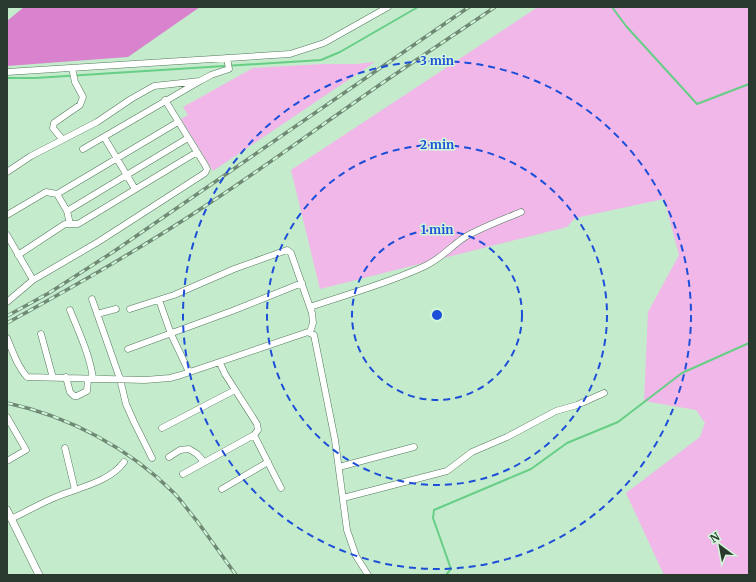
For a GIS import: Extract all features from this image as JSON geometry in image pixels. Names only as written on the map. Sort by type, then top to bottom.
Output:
[{"type":"street","points":[[7,72],[290,54],[324,43],[388,7]]},
{"type":"street","points":[[83,149],[165,100],[211,75],[229,68],[227,58]]},
{"type":"street","points":[[62,139],[53,128],[54,123],[72,112],[82,102],[82,94],[74,80],[72,68]]},
{"type":"street","points":[[7,172],[31,156],[97,122],[131,99],[154,86],[200,81]]},
{"type":"street","points":[[7,302],[33,280],[108,236],[205,173],[207,169],[205,165],[165,100]]},
{"type":"street","points":[[7,216],[46,192],[57,194],[178,122]]},
{"type":"street","points":[[104,137],[136,189]]},
{"type":"street","points":[[67,211],[188,138]]},
{"type":"street","points":[[18,256],[65,224],[78,224],[197,152]]},
{"type":"street","points":[[57,194],[67,211],[70,224]]},
{"type":"street","points":[[310,307],[392,279],[424,266],[436,260],[466,237],[480,229],[521,212]]},
{"type":"street","points":[[7,235],[33,280]]},
{"type":"street","points":[[130,310],[159,300],[284,250],[290,251],[291,253],[310,307],[313,324],[310,332]]},
{"type":"street","points":[[128,348],[171,334],[302,283]]},
{"type":"street","points":[[92,299],[120,379],[126,404],[152,458]]},
{"type":"street","points":[[159,300],[171,334],[189,372]]},
{"type":"street","points":[[97,314],[116,309]]},
{"type":"street","points":[[66,377],[70,392],[74,396],[87,391],[90,379],[87,351],[70,310]]},
{"type":"street","points":[[7,338],[19,364],[28,377],[145,380],[170,378],[220,363],[282,340],[310,332]]},
{"type":"street","points":[[310,332],[314,335],[335,440],[347,530],[356,556],[368,575]]},
{"type":"street","points":[[41,334],[53,378]]},
{"type":"street","points":[[183,474],[254,435],[258,430],[257,424],[225,374],[220,363]]},
{"type":"street","points":[[162,428],[235,390]]},
{"type":"street","points":[[343,498],[447,471],[472,452],[507,437],[556,411],[577,405],[604,393]]},
{"type":"street","points":[[7,417],[26,450],[7,461]]},
{"type":"street","points":[[254,435],[282,488]]},
{"type":"street","points":[[339,467],[414,447]]},
{"type":"street","points":[[65,448],[75,490]]},
{"type":"street","points":[[169,457],[180,450],[189,449],[197,454],[204,462]]},
{"type":"street","points":[[11,519],[56,497],[91,484],[114,472],[124,462]]},
{"type":"street","points":[[222,489],[268,462]]},
{"type":"street","points":[[7,510],[38,575]]},
{"type":"shaded area","points":[[24,7],[200,7],[128,57],[7,66],[7,21]]},
{"type":"shaded area","points":[[538,7],[749,7],[749,575],[664,575],[626,493],[700,437],[705,423],[696,410],[644,401],[648,312],[679,255],[664,199],[575,218],[567,227],[320,289],[291,170]]},
{"type":"shaded area","points":[[375,62],[213,171],[181,119],[188,115],[183,107],[253,68]]},
{"type":"waterway","points":[[7,78],[35,78],[321,60],[340,52],[418,7]]},
{"type":"waterway","points":[[612,7],[626,26],[697,104],[749,84]]},
{"type":"waterway","points":[[446,575],[451,569],[433,518],[434,510],[531,469],[567,443],[618,422],[682,373],[749,343]]},
{"type":"railway","points":[[7,316],[49,293],[113,252],[469,7]]},
{"type":"railway","points":[[7,323],[106,268],[178,224],[495,7]]},
{"type":"railway","points":[[7,403],[52,416],[75,425],[117,448],[138,462],[177,496],[236,575]]}]
